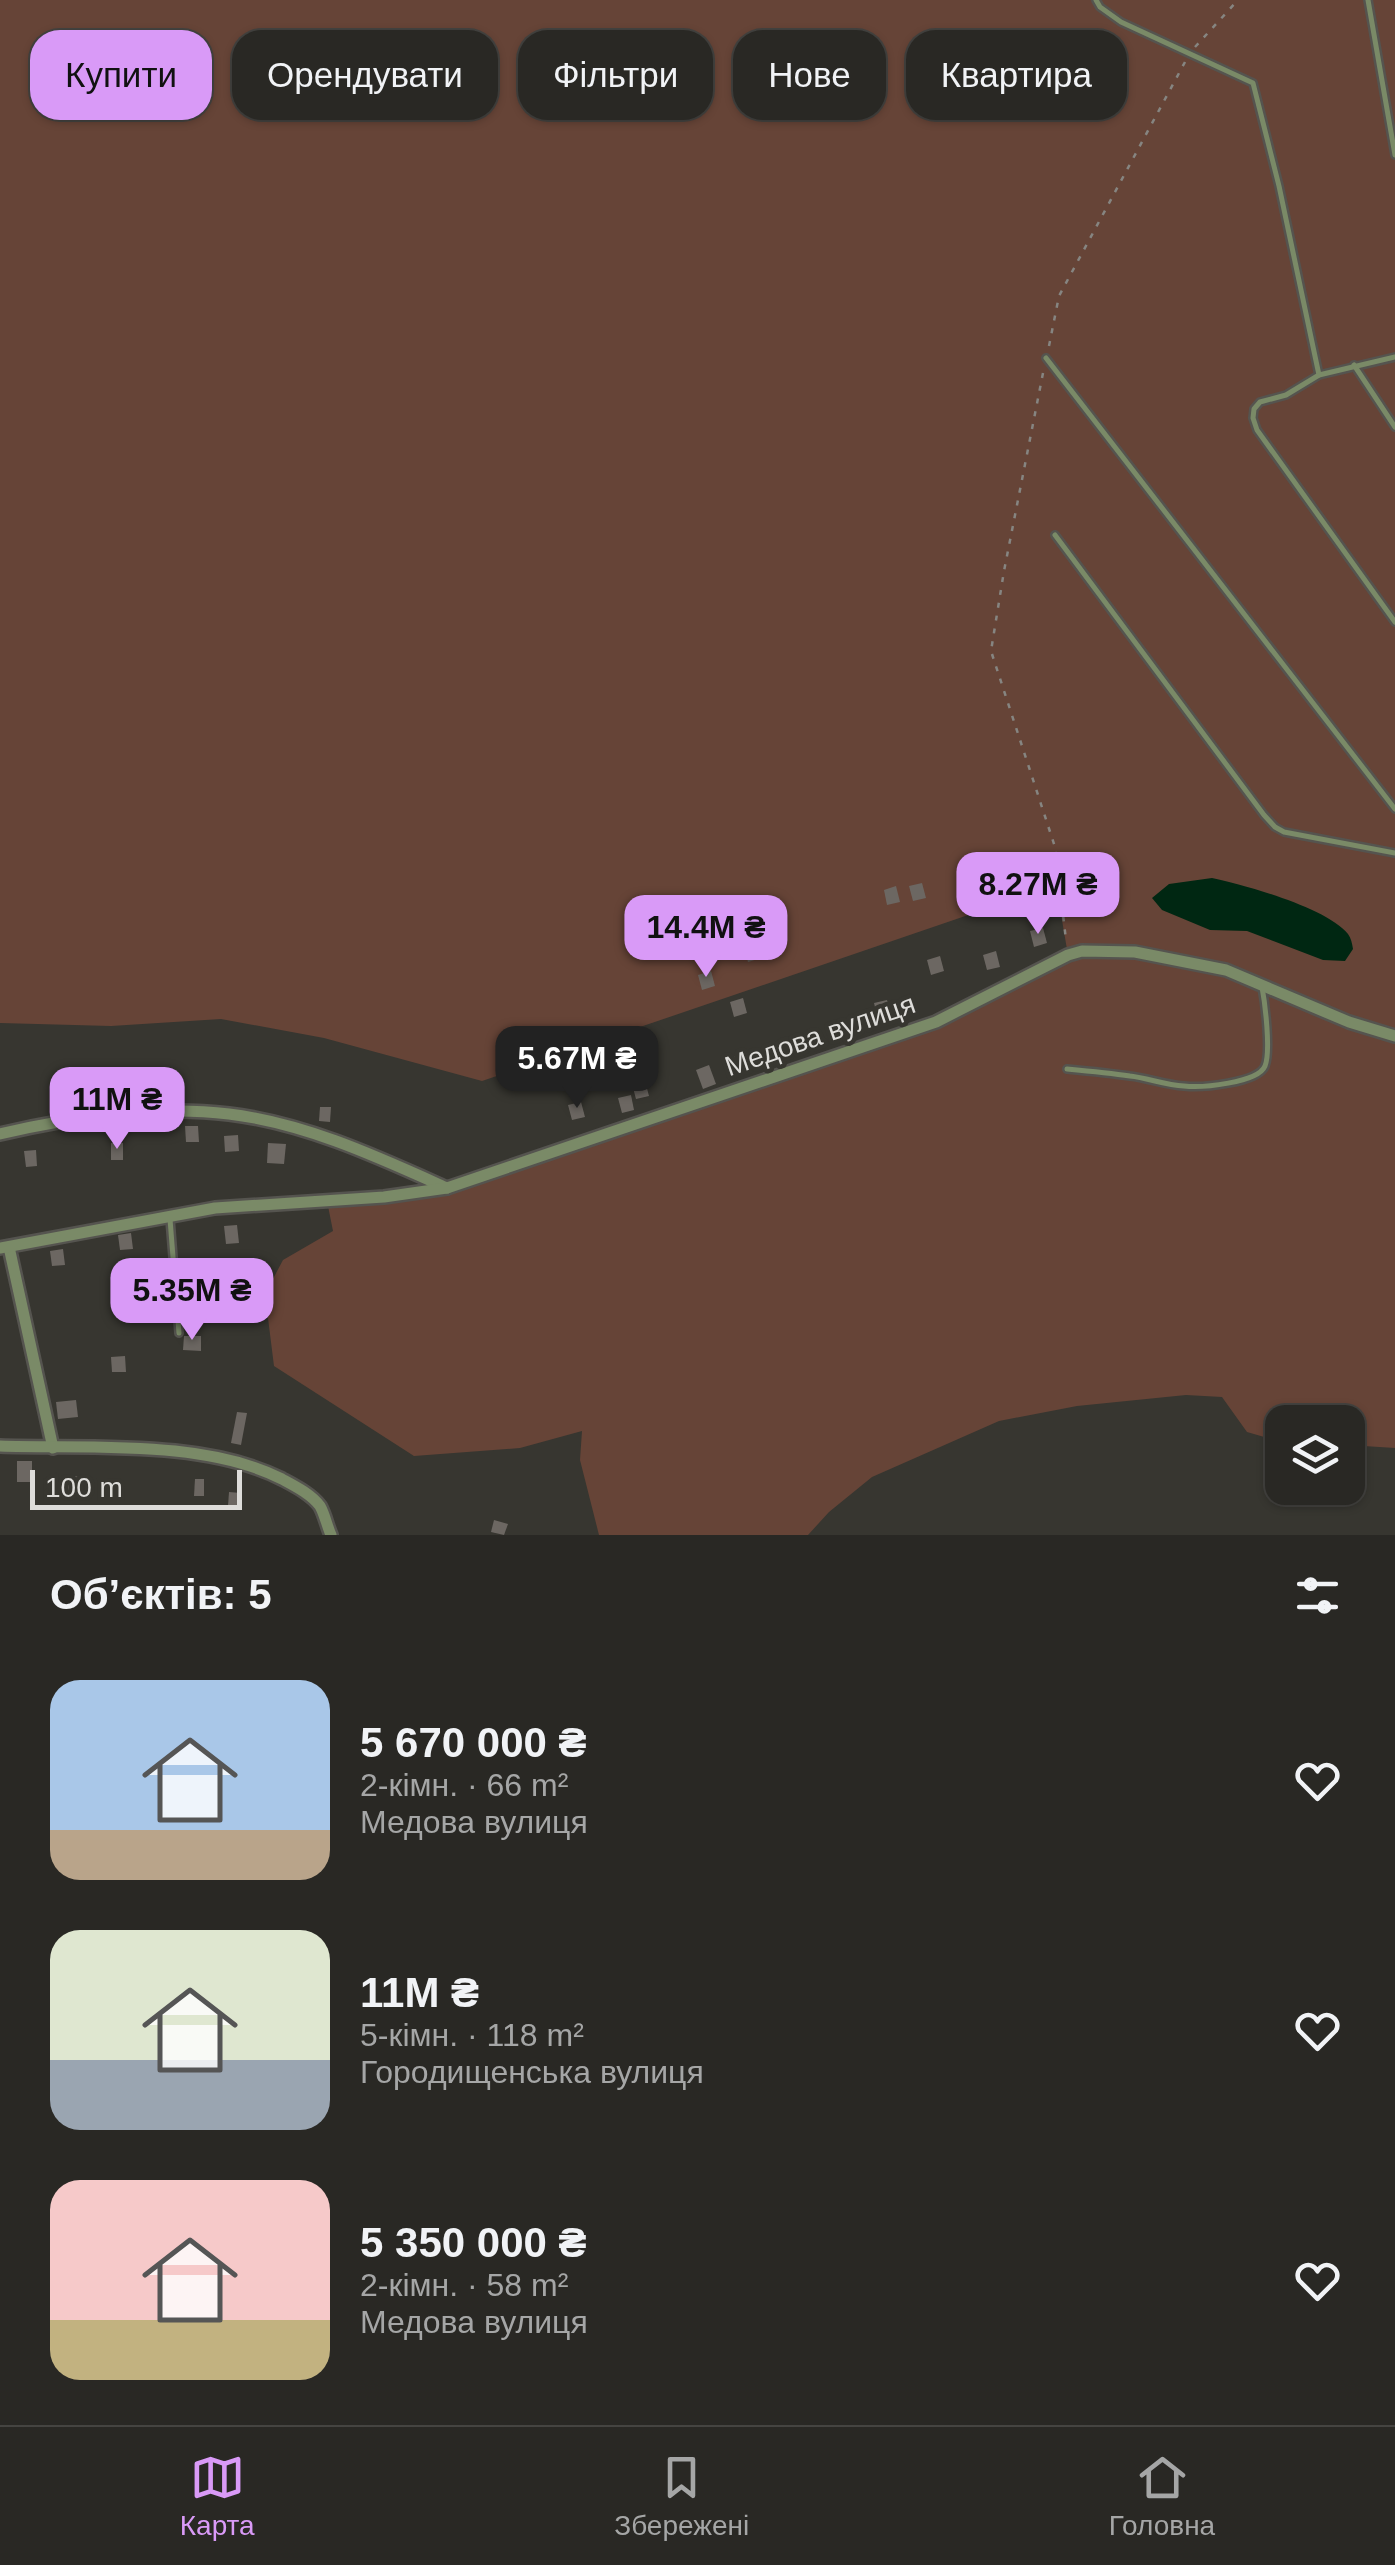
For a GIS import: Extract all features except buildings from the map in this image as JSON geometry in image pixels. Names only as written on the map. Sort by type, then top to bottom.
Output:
[{"type":"street","name":"Медова вулиця","points":[[52,1448],[5,1247],[215,1208],[384,1197],[447,1188],[936,1022],[1082,950],[1135,952],[1226,970],[1349,1022],[1395,1036]]},
{"type":"street","points":[[0,1134],[142,1112],[230,1114],[278,1124],[362,1151],[447,1188]]},
{"type":"street","points":[[0,1446],[166,1450],[224,1458],[272,1474],[311,1497],[320,1506],[331,1535]]},
{"type":"lane","points":[[1096,0],[1120,22],[1253,83],[1319,375]]},
{"type":"lane","points":[[1368,0],[1395,155]]},
{"type":"lane","points":[[1395,357],[1319,375],[1286,395],[1260,402],[1253,418],[1257,430],[1395,622]]},
{"type":"lane","points":[[1046,358],[1395,809]]},
{"type":"lane","points":[[1354,365],[1395,427]]},
{"type":"lane","points":[[1056,535],[1274,827],[1395,852]]},
{"type":"lane","points":[[1067,1069],[1186,1086],[1242,1080],[1260,1073],[1266,1062],[1261,984]]},
{"type":"lane","points":[[169,1216],[178,1333]]},
{"type":"path","points":[[1068,955],[1056,848],[991,651],[1004,571],[1059,296],[1190,53],[1238,0]]},
{"type":"shaded area","points":[[0,0],[1395,0],[1395,1448],[1365,1446],[1365,1405],[1265,1405],[1265,1437],[1247,1432],[1222,1397],[1186,1395],[1077,1406],[999,1421],[872,1477],[808,1535],[599,1535],[580,1460],[582,1431],[520,1448],[414,1456],[274,1366],[265,1294],[283,1260],[333,1231],[328,1206],[451,1192],[942,1027],[1069,961],[1056,885],[482,1081],[324,1038],[221,1019],[111,1026],[0,1023]]},
{"type":"shaded area","points":[[1212,878],[1264,892],[1323,915],[1348,934],[1353,949],[1345,961],[1323,960],[1247,931],[1210,930],[1162,910],[1152,898],[1169,884]]}]
